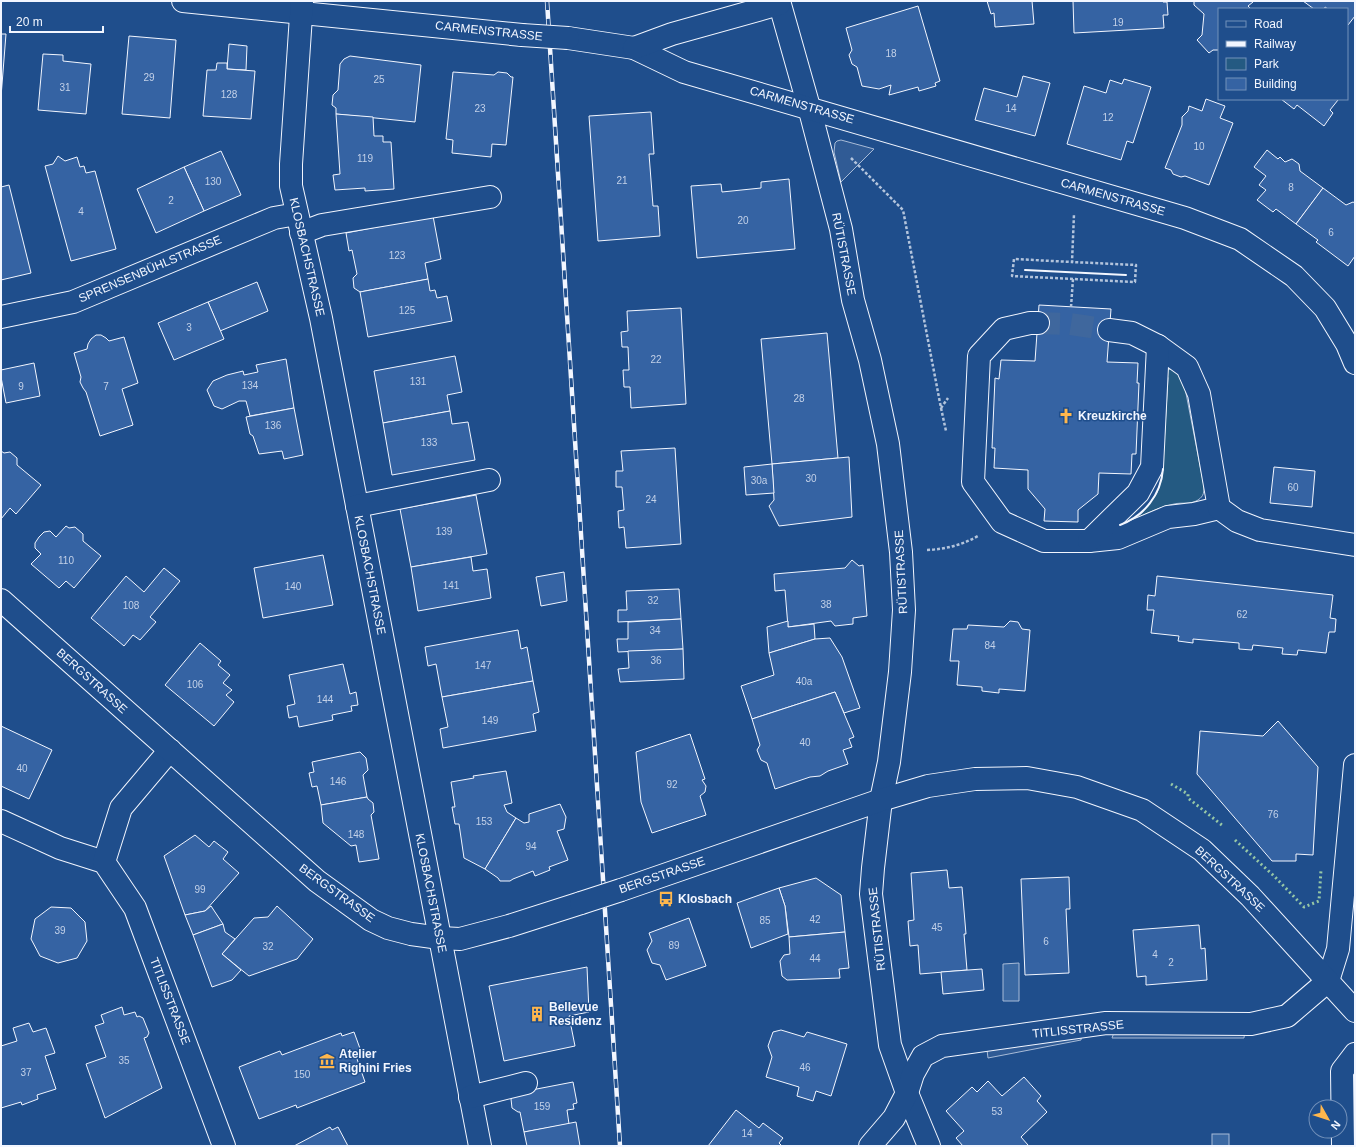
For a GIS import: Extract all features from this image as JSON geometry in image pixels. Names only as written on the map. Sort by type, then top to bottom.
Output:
[{"type":"street","name":"CARMENSTRASSE","points":[[183,1],[302,7],[522,35],[568,38],[634,48],[684,72],[809,107],[1185,218],[1240,239],[1294,276],[1325,308],[1347,344],[1355,363]]},
{"type":"street","points":[[634,48],[672,34],[779,2]]},
{"type":"street","name":"RÜTISTRASSE","points":[[779,2],[809,107],[841,229],[853,300],[870,360],[888,444],[900,545],[904,610],[900,672],[889,762],[881,800],[871,894],[890,1045],[907,1093],[929,1146]]},
{"type":"street","name":"KLOSBACHSTRASSE","points":[[302,7],[291,164],[291,186],[321,318],[480,1146]]},
{"type":"street","name":"SPRENSENBÜHLSTRASSE","points":[[1,317],[73,302],[274,218],[299,224],[322,225],[490,197]]},
{"type":"street","points":[[1038,323],[1030,323],[1004,329],[979,356],[973,482],[1002,522],[1044,542],[1089,542],[1118,538],[1168,517],[1194,514],[1219,508]]},
{"type":"street","points":[[1109,330],[1132,333],[1158,346],[1188,367],[1199,394],[1219,508],[1237,521],[1260,530],[1355,545]]},
{"type":"street","points":[[1089,542],[1138,493],[1152,467],[1158,346]]},
{"type":"street","points":[[357,506],[489,480]]},
{"type":"street","name":"BERGSTRASSE","points":[[1,600],[317,881],[371,920],[388,928],[411,934],[460,939],[509,926],[621,890],[881,800],[928,786],[976,779],[1027,778],[1077,787],[1142,810],[1202,850],[1250,896],[1355,1011]]},
{"type":"street","points":[[1,821],[60,848],[104,862],[121,808],[170,750]]},
{"type":"street","points":[[1328,981],[1338,949],[1355,765]]},
{"type":"street","name":"TITLISSTRASSE","points":[[104,862],[135,908],[224,1146]]},
{"type":"street","name":"TITLISSTRASSE","points":[[870,1146],[894,1118],[907,1093],[913,1074],[923,1056],[942,1046],[1106,1024],[1251,1024],[1287,1016],[1328,981]]},
{"type":"street","points":[[1343,1146],[1342,1071],[1355,1054]]},
{"type":"street","points":[[470,1097],[526,1083]]},
{"type":"path","points":[[858,165],[902,210],[941,408],[950,396]]},
{"type":"path","points":[[1072,262],[1074,207]]},
{"type":"path","points":[[1014,259],[1072,262],[1136,265],[1135,282],[1012,276],[1014,259]]},
{"type":"path","points":[[1071,307],[1072,279]]},
{"type":"path","points":[[925,550],[940,549],[964,543]]},
{"type":"green space","points":[[1167,369],[1175,371],[1184,383],[1204,492],[1203,495],[1195,502],[1169,505],[1135,519],[1143,512],[1157,493],[1162,477],[1168,378],[1166,373]]},
{"type":"shaded area","points":[[841,140],[874,149],[841,182],[834,152],[835,143]]},
{"type":"shaded area","points":[[1019,963],[1019,1001],[1003,1001],[1003,964]]},
{"type":"shaded area","points":[[1245,1029],[1244,1038],[1112,1038],[1115,1030]]},
{"type":"shaded area","points":[[1082,1030],[1081,1040],[988,1058],[987,1050]]},
{"type":"shaded area","points":[[1212,1134],[1229,1134],[1229,1146],[1212,1146]]},
{"type":"building","points":[[987,1],[1032,1],[1034,24],[995,27],[994,13],[991,14]]},
{"type":"building","points":[[1073,1],[1163,1],[1167,2],[1168,15],[1163,15],[1164,28],[1074,33]]},
{"type":"building","points":[[1194,1],[1253,1],[1248,6],[1250,8],[1218,8],[1218,50],[1213,50],[1209,53],[1197,40],[1202,35],[1204,14],[1194,5]]},
{"type":"building","points":[[1303,1],[1355,1],[1355,16],[1348,25],[1348,8],[1313,8]]},
{"type":"building","points":[[918,6],[940,81],[935,83],[936,86],[919,91],[918,87],[889,95],[891,85],[879,89],[862,86],[857,67],[852,64],[849,55],[852,50],[846,28]]},
{"type":"building","points":[[1,34],[6,34],[1,97]]},
{"type":"building","points":[[129,36],[176,40],[170,118],[122,114]]},
{"type":"building","points":[[229,44],[247,46],[246,70],[227,69]]},
{"type":"building","points":[[43,54],[63,55],[63,61],[91,64],[86,114],[38,110]]},
{"type":"building","points":[[350,56],[421,65],[415,122],[336,114],[336,108],[332,105],[333,95],[338,90],[340,64],[344,59]]},
{"type":"building","points":[[217,63],[227,63],[227,69],[255,71],[251,119],[203,116],[207,70],[216,70]]},
{"type":"building","points":[[453,72],[494,75],[498,72],[507,73],[513,77],[506,145],[492,144],[491,157],[452,153],[453,140],[446,139]]},
{"type":"building","points":[[1023,76],[1050,83],[1035,136],[975,120],[984,88],[1017,97]]},
{"type":"building","points":[[1124,79],[1151,87],[1133,143],[1127,141],[1121,160],[1067,144],[1084,86],[1106,93],[1110,80],[1122,84]]},
{"type":"building","points":[[1206,99],[1225,106],[1220,118],[1233,123],[1209,185],[1185,176],[1181,177],[1173,174],[1171,170],[1165,168],[1182,125],[1182,117],[1188,111],[1189,106],[1202,111]]},
{"type":"building","points":[[1282,100],[1338,100],[1330,110],[1333,113],[1324,126],[1297,105],[1294,109]]},
{"type":"building","points":[[651,112],[654,154],[649,154],[653,206],[658,206],[660,236],[598,241],[589,116]]},
{"type":"building","points":[[336,114],[373,117],[374,136],[383,136],[383,142],[391,142],[394,189],[365,191],[365,188],[335,190],[333,175],[340,174]]},
{"type":"building","points":[[1267,150],[1278,159],[1280,157],[1285,162],[1292,159],[1299,164],[1300,171],[1323,188],[1296,224],[1276,209],[1273,212],[1257,200],[1266,190],[1259,185],[1266,176],[1254,167]]},
{"type":"building","points":[[221,151],[241,195],[204,211],[184,167]]},
{"type":"building","points":[[58,156],[65,161],[77,157],[80,167],[84,166],[86,173],[95,171],[116,249],[71,261],[45,166],[53,164]]},
{"type":"building","points":[[184,167],[204,211],[156,233],[137,189]]},
{"type":"building","points":[[789,179],[795,249],[697,258],[691,186],[721,184],[722,192],[761,188],[761,182]]},
{"type":"building","points":[[9,185],[31,273],[1,280],[1,187]]},
{"type":"building","points":[[1323,188],[1346,205],[1353,202],[1355,203],[1355,256],[1348,266],[1316,242],[1318,240],[1296,224]]},
{"type":"building","points":[[433,216],[441,259],[425,263],[428,279],[360,292],[354,288],[353,278],[357,274],[352,250],[349,251],[346,233]]},
{"type":"building","points":[[428,279],[430,291],[435,290],[437,298],[447,296],[452,321],[368,337],[360,292]]},
{"type":"building","points":[[257,282],[268,311],[220,331],[208,302]]},
{"type":"building","points":[[208,302],[224,339],[174,360],[158,323]]},
{"type":"building","name":"Kreuzkirche","points":[[1039,305],[1111,309],[1107,362],[1138,363],[1137,383],[1139,383],[1136,454],[1132,454],[1131,474],[1099,473],[1098,494],[1078,510],[1078,522],[1044,521],[1045,509],[1028,489],[1028,470],[994,468],[995,448],[992,448],[995,378],[999,379],[1001,360],[1035,361]]},
{"type":"building","points":[[681,308],[686,404],[631,408],[630,387],[624,387],[623,370],[629,370],[628,347],[622,347],[621,332],[628,331],[627,311]]},
{"type":"building","points":[[827,333],[838,458],[772,464],[761,339]]},
{"type":"building","points":[[96,335],[101,335],[109,341],[124,337],[138,383],[122,389],[133,425],[100,436],[86,392],[80,382],[81,377],[74,353],[87,349],[91,339]]},
{"type":"building","points":[[455,356],[462,392],[447,395],[450,411],[383,423],[374,371]]},
{"type":"building","points":[[286,359],[294,408],[250,416],[246,401],[239,401],[222,409],[214,406],[207,390],[213,381],[227,375],[243,371],[244,375],[258,372],[256,365]]},
{"type":"building","points":[[34,363],[40,396],[6,403],[1,370]]},
{"type":"building","points":[[294,408],[303,455],[284,459],[282,451],[259,454],[253,436],[250,434],[246,417]]},
{"type":"building","points":[[450,411],[452,424],[468,422],[475,460],[392,475],[383,423]]},
{"type":"building","points":[[675,448],[681,544],[626,548],[624,527],[619,528],[618,511],[624,510],[622,487],[616,487],[616,471],[623,471],[621,451]]},
{"type":"building","points":[[1,451],[4,453],[10,452],[17,458],[17,465],[41,485],[16,514],[10,508],[1,519]]},
{"type":"building","points":[[849,457],[852,517],[779,526],[769,506],[774,500],[772,464]]},
{"type":"building","points":[[772,464],[774,493],[746,495],[744,467]]},
{"type":"building","points":[[1274,467],[1315,471],[1312,507],[1270,503]]},
{"type":"building","points":[[476,495],[487,554],[411,567],[400,509]]},
{"type":"building","points":[[66,526],[69,528],[75,527],[83,534],[83,541],[101,556],[74,588],[66,581],[59,588],[31,564],[41,554],[35,548],[35,543],[39,537],[44,532],[50,531],[56,537]]},
{"type":"building","points":[[323,555],[333,605],[263,618],[254,568]]},
{"type":"building","points":[[471,557],[473,571],[487,569],[491,598],[418,611],[411,567]]},
{"type":"building","points":[[852,560],[859,566],[863,565],[867,616],[853,618],[853,624],[835,626],[831,621],[788,627],[785,590],[775,591],[774,574],[845,568]]},
{"type":"building","points":[[164,568],[180,581],[150,617],[156,622],[140,640],[133,635],[124,646],[91,618],[126,576],[144,592]]},
{"type":"building","points":[[564,572],[567,601],[541,606],[536,577]]},
{"type":"building","points":[[1157,576],[1333,595],[1330,618],[1336,619],[1335,632],[1329,632],[1326,653],[1298,650],[1297,655],[1282,654],[1283,648],[1253,645],[1252,650],[1239,649],[1239,643],[1193,639],[1193,643],[1178,641],[1179,636],[1151,633],[1154,610],[1147,610],[1148,595],[1155,596]]},
{"type":"building","points":[[679,589],[681,619],[618,622],[618,610],[627,610],[626,591]]},
{"type":"building","points":[[681,619],[683,649],[618,652],[617,639],[628,639],[628,622]]},
{"type":"building","points":[[788,621],[788,627],[814,624],[815,639],[769,653],[767,627]]},
{"type":"building","points":[[1010,621],[1018,622],[1022,629],[1030,630],[1025,691],[999,689],[999,693],[982,691],[982,687],[957,685],[959,661],[950,661],[953,629],[967,629],[968,625],[1004,627]]},
{"type":"building","points":[[518,630],[521,649],[527,647],[533,681],[442,697],[436,664],[428,666],[425,647]]},
{"type":"building","points":[[830,638],[842,657],[860,708],[844,713],[835,692],[752,719],[741,686],[774,675],[769,653],[815,639]]},
{"type":"building","points":[[200,643],[221,661],[218,665],[230,675],[223,683],[232,690],[226,695],[234,702],[214,726],[165,685]]},
{"type":"building","points":[[683,649],[684,679],[620,682],[618,669],[629,668],[628,651]]},
{"type":"building","points":[[343,664],[350,694],[356,692],[358,705],[351,706],[352,711],[332,715],[333,720],[299,727],[297,716],[289,718],[287,706],[295,704],[289,675]]},
{"type":"building","points":[[533,681],[539,712],[533,714],[536,731],[443,748],[440,729],[448,727],[442,697]]},
{"type":"building","points":[[835,692],[854,737],[849,739],[852,747],[843,750],[848,764],[828,771],[820,776],[810,777],[775,789],[767,763],[761,760],[757,750],[760,745],[752,719]]},
{"type":"building","points":[[1278,721],[1318,767],[1313,855],[1296,854],[1296,861],[1272,861],[1197,774],[1200,731],[1263,736]]},
{"type":"building","points":[[1,726],[52,750],[29,799],[1,786]]},
{"type":"building","points":[[690,734],[705,779],[702,780],[706,786],[705,792],[700,796],[706,815],[652,833],[641,802],[636,752]]},
{"type":"building","points":[[360,752],[366,758],[368,770],[363,775],[367,797],[321,805],[317,786],[312,787],[309,773],[314,772],[312,762]]},
{"type":"building","points":[[506,771],[512,803],[504,805],[507,812],[516,818],[485,869],[464,858],[459,824],[455,824],[452,807],[455,807],[451,782],[474,778],[473,776]]},
{"type":"building","points":[[367,797],[373,803],[374,812],[371,815],[379,859],[359,862],[356,845],[351,846],[323,823],[321,805]]},
{"type":"building","points":[[560,804],[566,817],[564,829],[557,831],[568,860],[549,867],[550,870],[535,876],[533,871],[510,881],[500,881],[485,869],[516,818],[524,823],[529,822],[529,814]]},
{"type":"building","points":[[195,835],[209,847],[214,841],[228,852],[223,859],[239,873],[205,911],[185,915],[164,856]]},
{"type":"building","points":[[947,870],[949,888],[962,887],[967,970],[920,974],[918,945],[910,946],[908,921],[914,920],[911,873]]},
{"type":"building","points":[[1069,877],[1070,909],[1066,909],[1069,973],[1025,975],[1021,879]]},
{"type":"building","points":[[816,878],[841,895],[845,932],[789,937],[785,906],[779,888]]},
{"type":"building","points":[[779,888],[785,906],[788,934],[751,948],[737,903]]},
{"type":"building","points":[[211,906],[223,924],[193,935],[185,915],[205,911]]},
{"type":"building","points":[[277,906],[313,939],[297,959],[249,976],[222,954],[254,918],[268,917]]},
{"type":"building","points":[[51,907],[71,908],[85,922],[87,941],[77,958],[58,963],[40,956],[31,939],[35,919]]},
{"type":"building","points":[[689,918],[706,966],[666,980],[660,965],[652,963],[647,950],[652,941],[649,933]]},
{"type":"building","points":[[223,924],[225,932],[235,939],[222,954],[241,970],[232,980],[212,987],[193,935]]},
{"type":"building","points":[[1199,925],[1201,949],[1205,948],[1207,980],[1146,985],[1146,976],[1137,977],[1133,930]]},
{"type":"building","points":[[845,932],[849,968],[839,969],[840,978],[787,980],[782,976],[780,961],[784,955],[790,954],[789,937]]},
{"type":"building","name":"Bellevue Residenz","points":[[587,967],[589,1012],[569,1016],[575,1046],[504,1061],[489,986]]},
{"type":"building","points":[[982,969],[984,990],[943,994],[941,972]]},
{"type":"building","points":[[122,1007],[124,1015],[135,1012],[137,1017],[139,1016],[143,1018],[149,1033],[147,1037],[144,1038],[162,1088],[105,1118],[86,1064],[106,1057],[95,1026],[104,1023],[101,1015]]},
{"type":"building","points":[[29,1023],[33,1032],[46,1028],[55,1053],[45,1056],[56,1089],[37,1095],[38,1099],[22,1105],[21,1102],[1,1108],[1,1046],[17,1041],[13,1028]]},
{"type":"building","points":[[781,1030],[804,1037],[807,1032],[847,1044],[831,1096],[816,1091],[813,1101],[797,1096],[799,1087],[766,1077],[772,1057],[768,1046],[773,1032]]},
{"type":"building","points":[[354,1032],[362,1054],[356,1056],[365,1082],[297,1108],[296,1105],[259,1119],[239,1067],[280,1051],[282,1055],[341,1033],[342,1036]]},
{"type":"building","points":[[1024,1077],[1041,1096],[1037,1101],[1047,1112],[1021,1137],[1028,1145],[963,1146],[956,1138],[964,1131],[946,1111],[972,1087],[977,1092],[988,1081],[1002,1096]]},
{"type":"building","points":[[1355,1078],[1355,1107],[1348,1111],[1348,1099],[1346,1099],[1346,1088]]},
{"type":"building","points":[[573,1082],[577,1103],[573,1104],[574,1109],[567,1110],[569,1124],[524,1132],[520,1112],[512,1108],[511,1099],[516,1093]]},
{"type":"building","points":[[1355,1107],[1355,1134],[1349,1134],[1348,1111]]},
{"type":"building","points":[[736,1110],[759,1128],[763,1123],[783,1138],[779,1143],[782,1146],[708,1146]]},
{"type":"building","points":[[576,1122],[580,1146],[527,1146],[524,1132]]},
{"type":"building","points":[[330,1127],[332,1130],[338,1127],[348,1146],[294,1146]]},
{"type":"tunnel","points":[[1038,323],[1070,324],[1109,330]]},
{"type":"railway","points":[[547,1],[620,1146]]},
{"type":"hedge","points":[[1171,784],[1188,794],[1188,798],[1223,826]]},
{"type":"hedge","points":[[1235,840],[1274,876],[1304,907],[1319,901],[1321,870]]},
{"type":"wall","points":[[1025,270],[1126,275]]},
{"type":"wall","points":[[1120,525],[1137,516],[1150,503],[1159,487],[1163,469]]},
{"type":"place","name":"Kreuzkirche","points":[[1066,416]]},
{"type":"place","name":"Klosbach","points":[[666,899]]},
{"type":"place","name":"Bellevue Residenz","points":[[537,1014]]},
{"type":"place","name":"Atelier Righini Fries","points":[[327,1061]]}]
